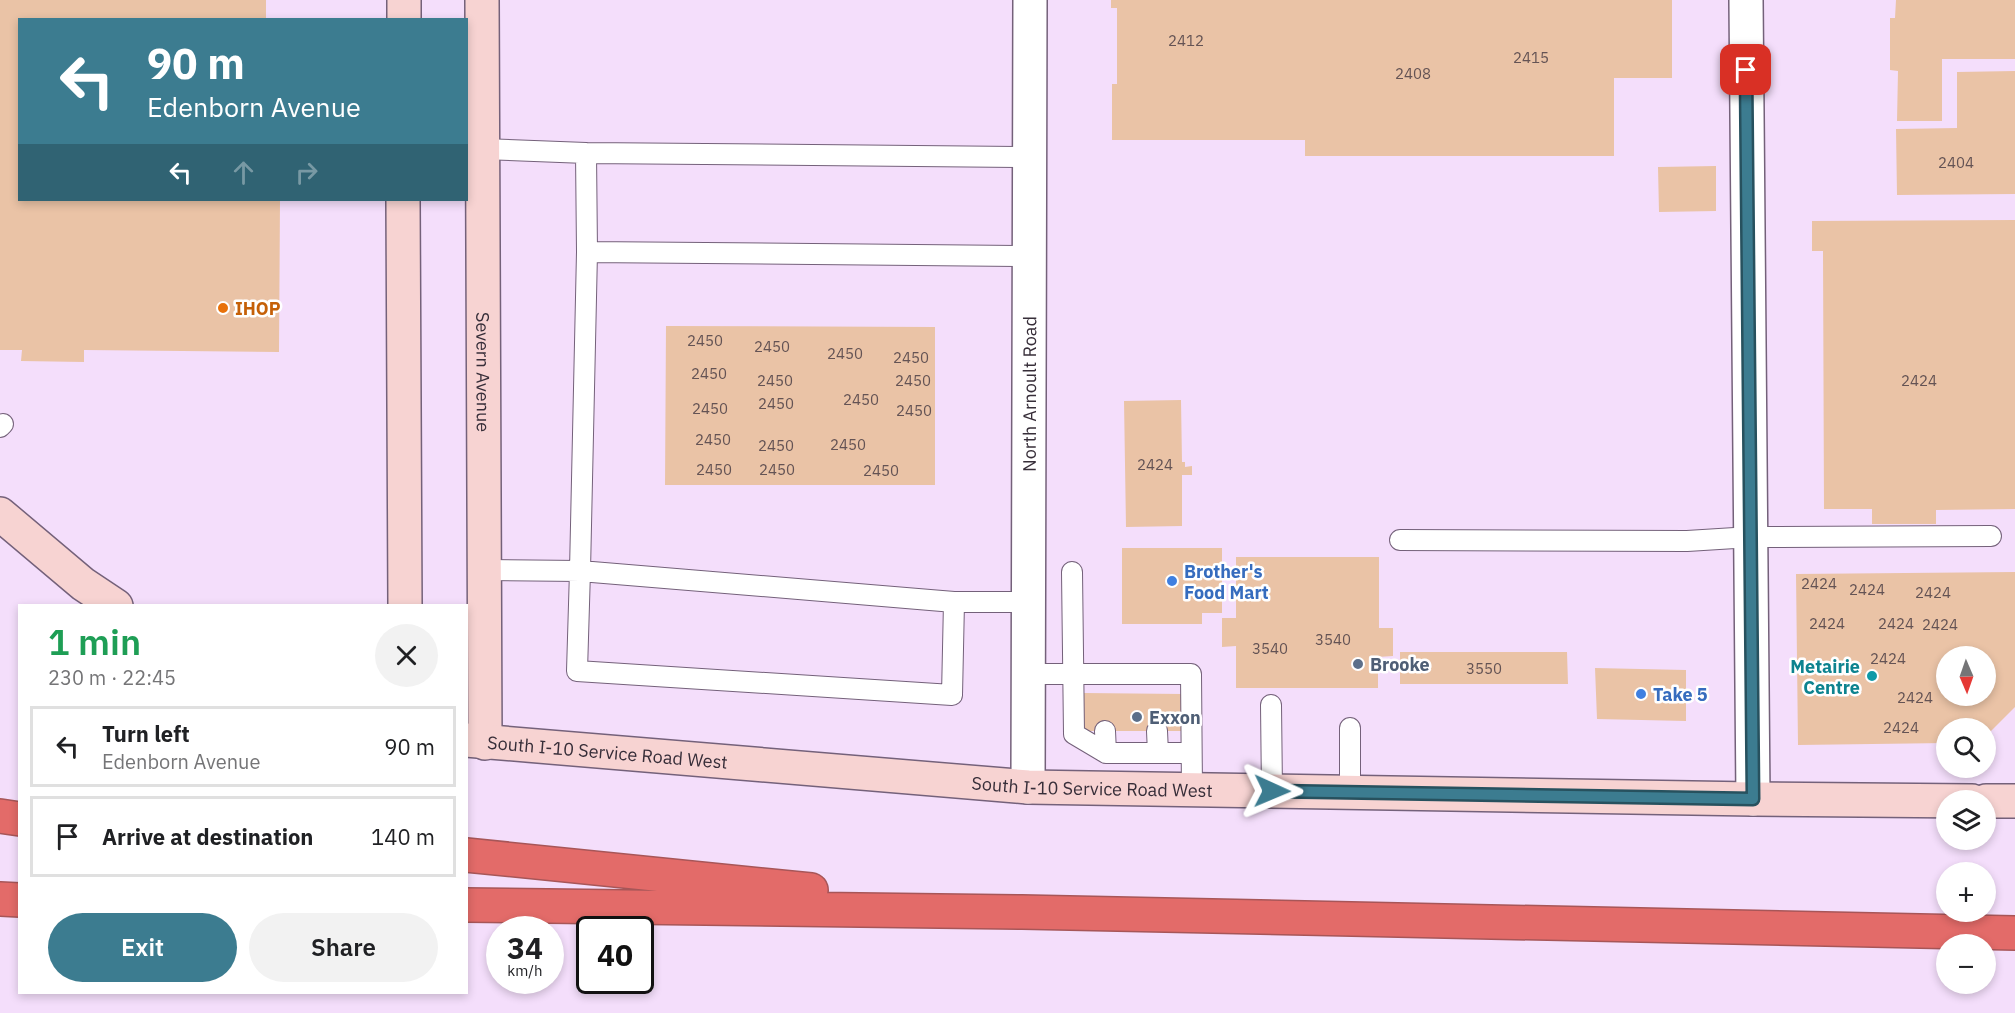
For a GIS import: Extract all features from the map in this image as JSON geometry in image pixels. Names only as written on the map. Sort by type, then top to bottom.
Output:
[{"type":"highway","points":[[0,816],[18,819]]},
{"type":"highway","points":[[0,836],[18,836]]},
{"type":"highway","points":[[468,855],[1022,912]]},
{"type":"highway","points":[[0,899],[18,900]]},
{"type":"highway","points":[[468,905],[1022,912],[2015,933]]},
{"type":"street","points":[[404,0],[404,18]]},
{"type":"street","name":"Severn Avenue","points":[[476,741],[484,570],[482,0]]},
{"type":"street","name":"North Arnoult Road","points":[[1028,787],[1030,0]]},
{"type":"street","points":[[1746,0],[1753,799]]},
{"type":"street","points":[[403,201],[405,604]]},
{"type":"street","points":[[0,514],[83,584],[113,604]]},
{"type":"street","name":"South I-10 Service Road West","points":[[476,741],[1028,787],[1936,801]]},
{"type":"street","points":[[1996,801],[2015,801]]},
{"type":"lane","points":[[482,149],[586,153],[1029,157]]},
{"type":"lane","points":[[586,153],[587,252],[577,671],[952,695],[954,602]]},
{"type":"lane","points":[[587,252],[1029,256]]},
{"type":"lane","points":[[1400,540],[1687,541],[1751,537],[1991,536]]},
{"type":"lane","points":[[484,570],[580,571],[954,602],[1029,602]]},
{"type":"lane","points":[[1072,572],[1074,734],[1106,753],[1191,753]]},
{"type":"lane","points":[[1028,674],[1073,675],[1103,684],[1157,684],[1191,674],[1192,790]]},
{"type":"lane","points":[[1271,705],[1272,791]]},
{"type":"lane","points":[[1350,728],[1350,792]]},
{"type":"lane","points":[[1105,731],[1106,753]]},
{"type":"lane","points":[[1157,731],[1158,753]]},
{"type":"building","points":[[0,0],[266,0],[266,18],[18,18],[18,201],[280,201],[279,352],[84,350],[84,362],[21,361],[22,350],[0,350]]},
{"type":"building","points":[[1111,0],[1672,0],[1672,78],[1614,78],[1614,156],[1305,156],[1305,140],[1112,140],[1112,84],[1117,84],[1117,8],[1111,8]]},
{"type":"building","points":[[1896,0],[2015,0],[2015,59],[1942,59],[1942,121],[1897,121],[1898,71],[1890,70],[1890,18],[1895,18]]},
{"type":"building","points":[[2015,71],[2015,194],[1897,195],[1896,129],[1957,128],[1957,72]]},
{"type":"building","points":[[1716,166],[1716,211],[1659,212],[1658,167]]},
{"type":"building","points":[[2015,220],[2015,509],[1936,510],[1936,524],[1872,524],[1872,509],[1824,509],[1823,251],[1812,251],[1812,221]]},
{"type":"building","points":[[666,326],[935,327],[935,485],[665,485]]},
{"type":"building","points":[[1181,400],[1182,462],[1185,462],[1185,467],[1192,466],[1192,475],[1182,475],[1182,526],[1126,527],[1124,401]]},
{"type":"building","name":"Brother's Food Mart","points":[[1122,548],[1222,548],[1222,613],[1202,613],[1202,624],[1122,624]]},
{"type":"building","points":[[1236,557],[1379,557],[1379,628],[1393,628],[1393,656],[1378,657],[1378,688],[1236,688],[1236,646],[1222,647],[1222,618],[1236,618]]},
{"type":"building","name":"Metairie Centre","points":[[2015,572],[2015,707],[1996,726],[1996,718],[1936,718],[1936,743],[1798,745],[1796,574]]},
{"type":"building","points":[[1400,652],[1567,652],[1568,684],[1400,684]]},
{"type":"building","name":"Take 5","points":[[1595,668],[1686,670],[1686,721],[1597,719]]},
{"type":"building","points":[[1084,693],[1183,694],[1183,731],[1084,731]]},
{"type":"place","name":"IHOP","points":[[223,308]]},
{"type":"place","name":"Brother's Food Mart","points":[[1172,581]]},
{"type":"place","name":"Brooke","points":[[1358,664]]},
{"type":"place","name":"Metairie Centre","points":[[1872,676]]},
{"type":"place","name":"Take 5","points":[[1641,694]]},
{"type":"place","name":"Exxon","points":[[1137,717]]},
{"type":"route","points":[[1272,791],[1753,799],[1746,70]]}]
